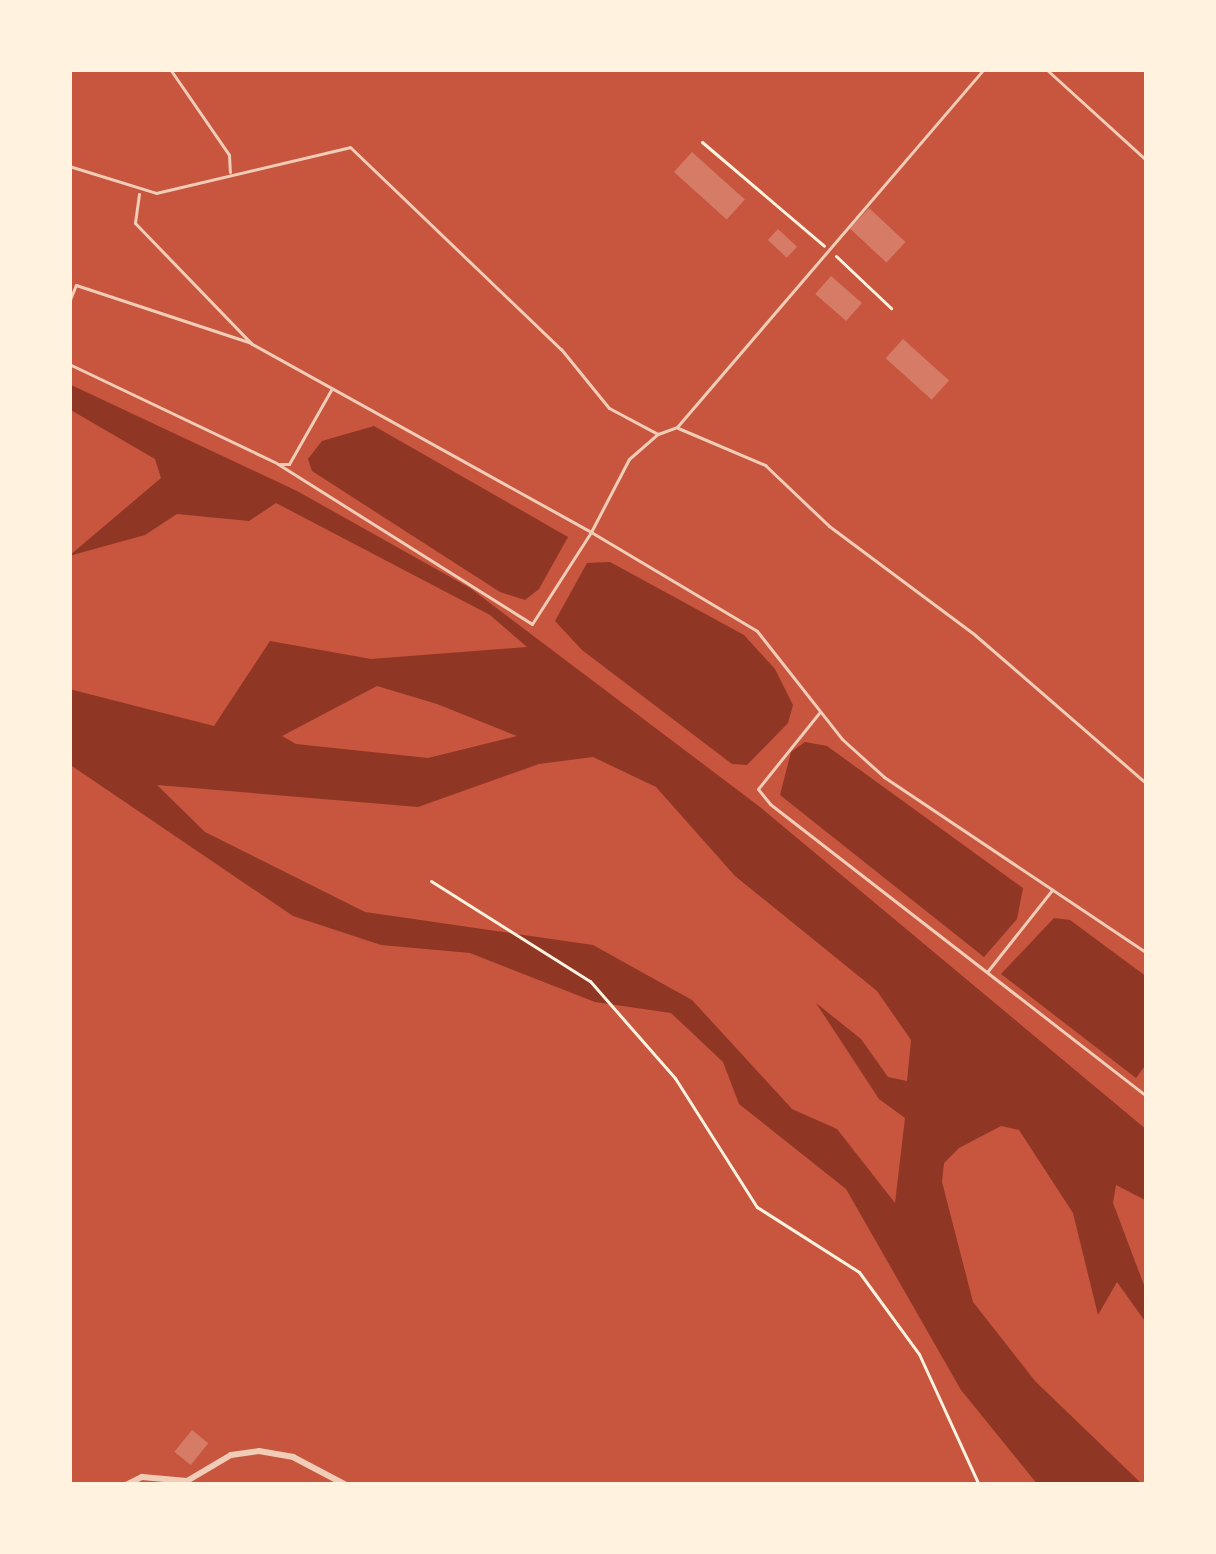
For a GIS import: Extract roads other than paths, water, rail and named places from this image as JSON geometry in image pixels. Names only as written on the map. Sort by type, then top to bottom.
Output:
[{"type":"street","points":[[130,1484],[187,1481],[231,1455],[259,1451],[293,1456],[346,1485]]},
{"type":"lane","points":[[170,69],[229,154],[230,174]]},
{"type":"lane","points":[[69,364],[278,464],[532,624],[591,532],[629,459],[658,434],[676,427],[984,69]]},
{"type":"lane","points":[[1046,69],[1147,161]]},
{"type":"lane","points":[[69,166],[140,192],[350,147],[561,349],[609,408],[658,434]]},
{"type":"lane","points":[[140,192],[135,223],[252,344]]},
{"type":"lane","points":[[69,282],[252,344],[591,532],[757,631],[820,711],[884,777],[1147,952]]},
{"type":"lane","points":[[69,302],[76,285]]},
{"type":"lane","points":[[278,464],[289,464],[331,390]]},
{"type":"lane","points":[[676,427],[765,465],[1147,784]]},
{"type":"lane","points":[[820,711],[758,789],[1146,1095]]},
{"type":"lane","points":[[986,973],[1054,888]]}]
